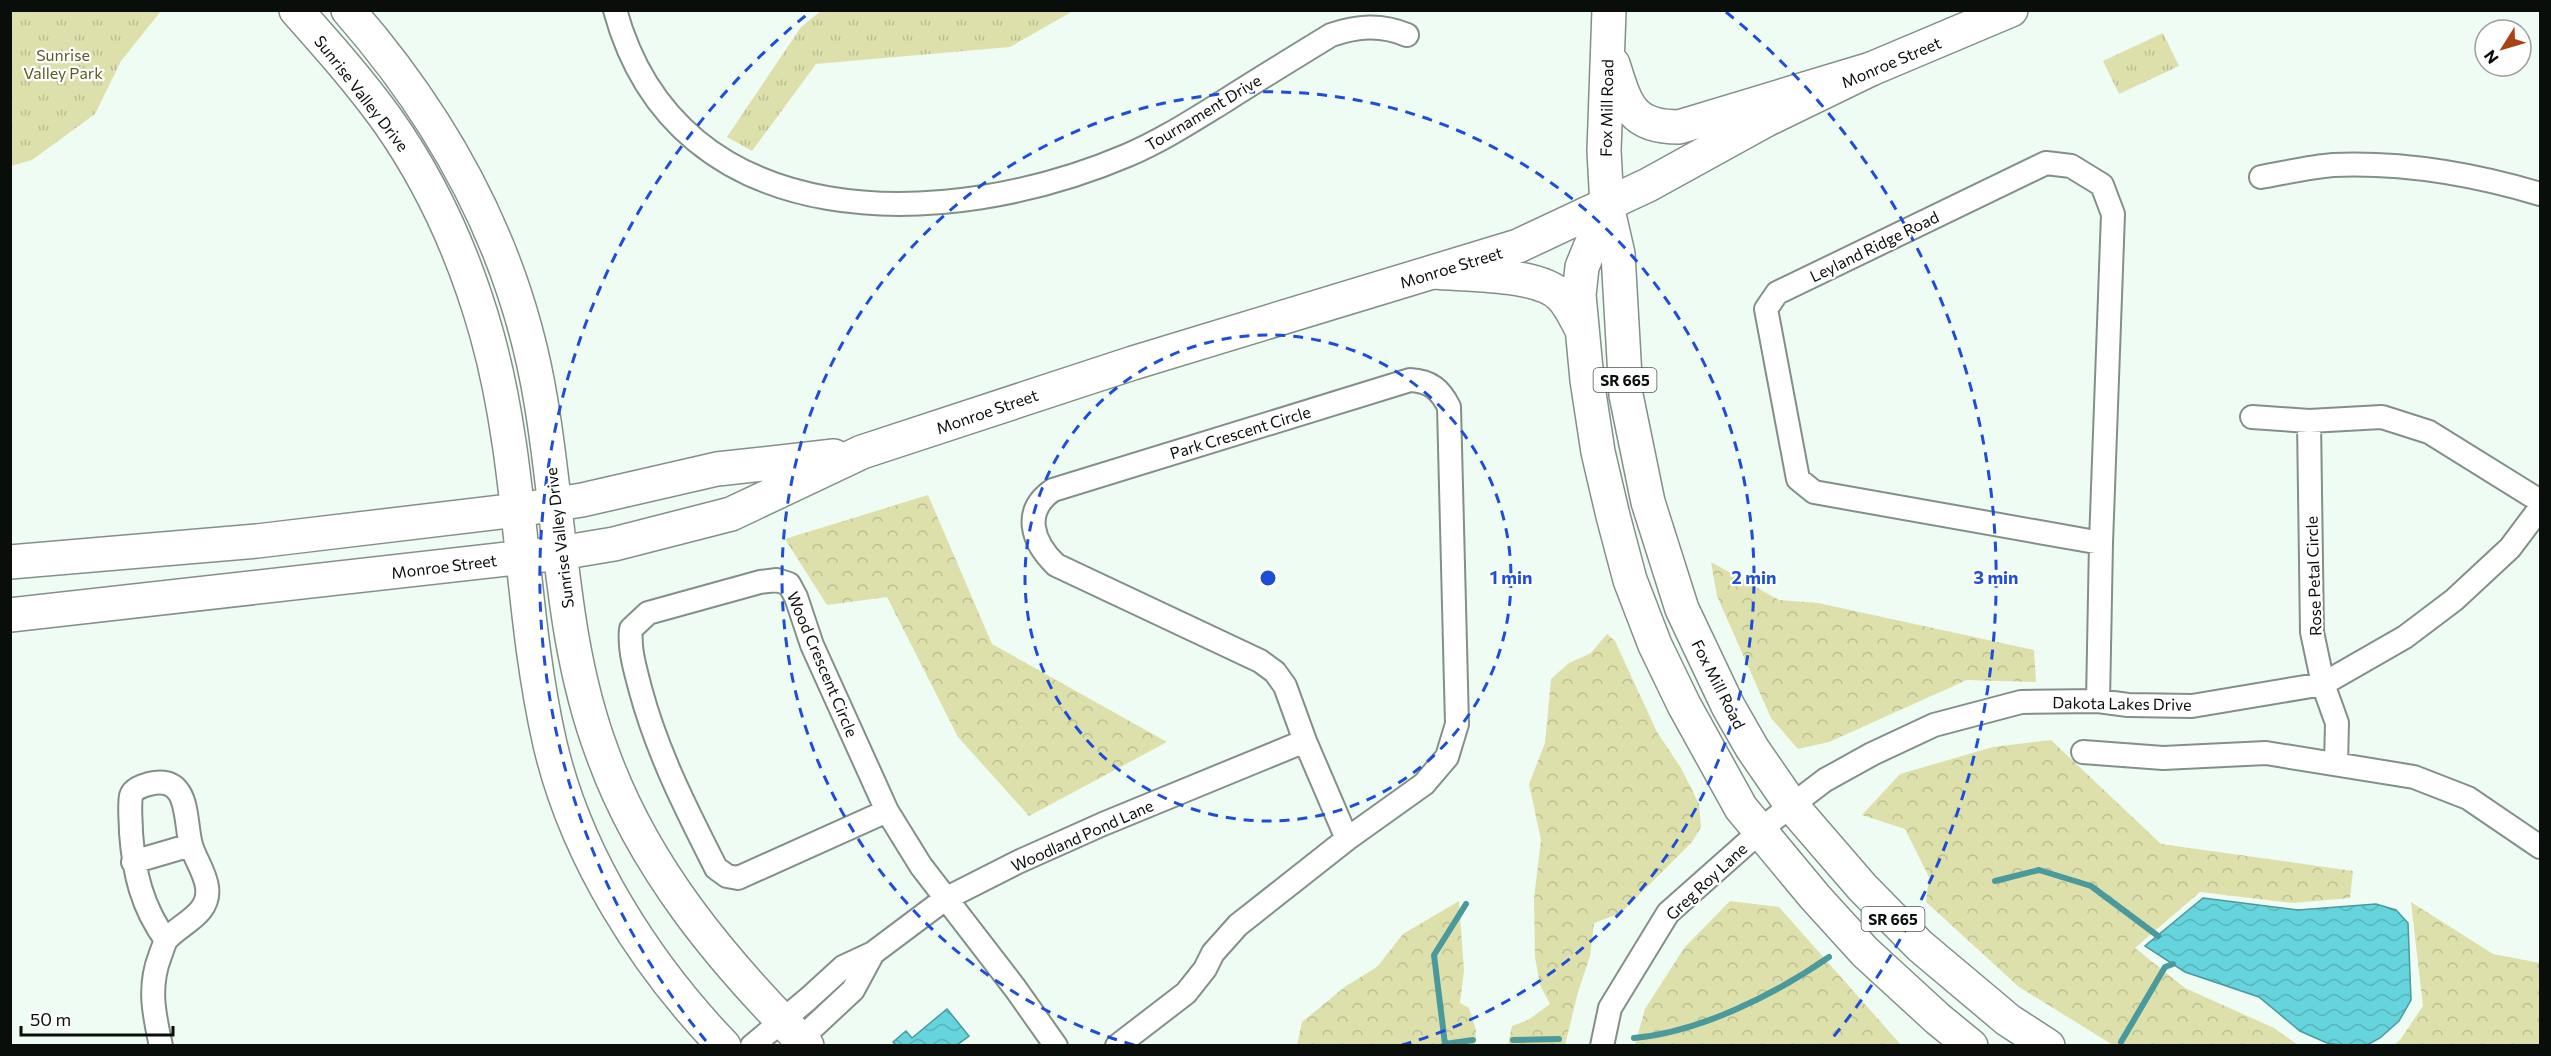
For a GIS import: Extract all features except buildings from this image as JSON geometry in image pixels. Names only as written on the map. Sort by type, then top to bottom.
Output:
[{"type":"main road","name":"Sunrise Valley Drive","points":[[296,10],[349,71],[388,122],[422,176],[451,235],[477,302],[494,362],[506,422],[544,715],[551,747],[570,807],[596,865],[630,925],[670,981],[724,1046]]},
{"type":"main road","name":"Sunrise Valley Drive","points":[[348,10],[382,50],[426,109],[464,171],[494,237],[529,341],[541,402],[567,613],[582,685],[600,749],[623,803],[649,852],[697,924],[737,973],[796,1038]]},
{"type":"main road","name":"Fox Mill Road","points":[[1609,10],[1604,151],[1607,206],[1618,254],[1626,395],[1648,502],[1682,609],[1728,706],[1752,748],[1776,819],[1815,897],[1865,952],[1971,1046]]},
{"type":"main road","name":"Monroe Street","points":[[10,615],[560,553],[614,544],[731,514],[862,452],[1133,363],[1518,246],[1607,206],[1766,120],[1872,69],[2011,10]]},
{"type":"main road","points":[[1608,46],[1620,85],[1634,114],[1645,122],[1659,127],[1679,127],[1872,69]]},
{"type":"main road","name":"Fox Mill Road","points":[[1607,206],[1582,267],[1579,295],[1598,452],[1630,580],[1655,645],[1684,705],[1741,808],[1776,819],[1862,887],[1920,946],[2008,1020],[2048,1046]]},
{"type":"main road","points":[[1434,272],[1522,279],[1543,284],[1561,296],[1574,313],[1583,334]]},
{"type":"main road","name":"Monroe Street","points":[[10,562],[257,542],[518,510],[554,505],[717,469],[862,452]]},
{"type":"street","name":"Tournament Drive","points":[[615,10],[632,60],[651,92],[673,119],[700,144],[742,172],[786,190],[822,198],[874,204],[936,203],[986,197],[1070,177],[1128,155],[1172,134],[1331,35],[1351,28],[1375,27],[1407,35]]},
{"type":"street","name":"Leyland Ridge Road","points":[[2098,701],[2100,543],[2113,214],[2102,185],[2071,166],[2046,163],[1777,293],[1766,309],[1770,332],[1798,479],[1814,492],[2100,543]]},
{"type":"street","points":[[2261,177],[2331,165],[2391,164],[2496,181],[2541,195]]},
{"type":"street","name":"Park Crescent Circle","points":[[1117,1046],[1186,993],[1205,969],[1213,953],[1238,925],[1347,839],[1424,784],[1447,757],[1457,724],[1449,407],[1442,393],[1423,380],[1410,380],[1053,490],[1041,498],[1035,513],[1033,530],[1044,553],[1056,565],[1260,661],[1275,672],[1286,686],[1305,741],[1347,839]]},
{"type":"street","points":[[2252,417],[2309,421],[2382,417],[2429,432],[2541,501]]},
{"type":"street","name":"Rose Petal Circle","points":[[2309,421],[2312,632],[2323,684],[2337,723],[2337,764]]},
{"type":"street","name":"Dakota Lakes Drive","points":[[1776,819],[1825,780],[1872,754],[1934,725],[2021,702],[2098,701],[2128,705],[2192,706],[2323,684],[2405,637],[2454,600],[2510,548],[2541,508]]},
{"type":"street","name":"Wood Crescent Circle","points":[[886,811],[751,874],[738,878],[727,876],[716,867],[677,793],[651,728],[629,647],[631,629],[648,613],[760,582],[777,580],[789,584],[796,597],[812,645],[886,811],[945,899]]},
{"type":"street","name":"Woodland Pond Lane","points":[[752,1046],[796,1038],[843,967],[873,953],[945,899],[1018,862],[1103,824],[1305,741]]},
{"type":"street","points":[[2082,753],[2163,758],[2266,753],[2414,777],[2468,798],[2541,847]]},
{"type":"street","points":[[161,1046],[153,1009],[152,987],[155,970],[166,940],[185,926],[206,901],[207,888],[191,845],[184,802],[179,792],[172,786],[162,783],[150,784],[135,790],[131,796],[133,862],[136,880],[147,909],[166,940]]},
{"type":"street","name":"Greg Roy Lane","points":[[1602,1046],[1610,1008],[1668,912],[1776,819]]},
{"type":"street","points":[[133,862],[191,845]]},
{"type":"street","points":[[945,899],[1015,988],[1056,1046]]},
{"type":"green space","name":"Sunrise Valley Park","points":[[11,10],[161,11],[121,61],[95,114],[32,160],[11,166]]},
{"type":"green space","points":[[822,10],[1073,11],[1010,47],[816,64],[752,151],[727,137],[801,27]]},
{"type":"green space","points":[[2163,33],[2179,66],[2119,94],[2103,61]]},
{"type":"green space","points":[[928,495],[992,644],[1167,742],[1029,816],[958,737],[887,597],[827,605],[785,539]]},
{"type":"green space","points":[[1711,562],[1779,600],[1818,603],[2034,650],[2036,682],[1967,680],[1829,742],[1798,749],[1771,718],[1717,596]]},
{"type":"green space","points":[[1607,634],[1615,641],[1657,732],[1681,768],[1699,804],[1701,827],[1692,842],[1621,913],[1594,923],[1590,956],[1578,992],[1565,1045],[1508,1045],[1512,1026],[1528,1020],[1550,1004],[1540,985],[1535,957],[1534,898],[1541,840],[1529,784],[1545,743],[1551,679],[1569,663],[1591,653]]},
{"type":"green space","points":[[2051,740],[2161,844],[2353,871],[2350,898],[2292,903],[2200,892],[2135,948],[2185,988],[2274,1028],[2298,1045],[2113,1045],[2019,987],[1926,902],[1929,877],[1905,829],[1862,815],[1900,774],[1993,747]]},
{"type":"green space","points":[[1459,901],[1464,971],[1460,1003],[1469,1008],[1476,1030],[1475,1045],[1297,1045],[1302,1022],[1346,986],[1377,967],[1403,934]]},
{"type":"green space","points":[[1730,901],[1779,907],[1901,1045],[1635,1045],[1645,1009],[1684,948]]},
{"type":"green space","points":[[2411,902],[2493,954],[2540,963],[2540,1045],[2394,1045],[2400,1040],[2423,1006]]},
{"type":"water","points":[[2203,898],[2298,910],[2376,904],[2396,910],[2408,923],[2411,1000],[2399,1021],[2380,1038],[2367,1045],[2327,1043],[2300,1031],[2259,997],[2185,972],[2145,946]]},
{"type":"water","points":[[947,1009],[969,1036],[957,1045],[896,1045],[893,1042],[906,1031],[912,1038]]},
{"type":"waterway","points":[[1995,881],[2039,870],[2091,886],[2158,936]]},
{"type":"waterway","points":[[1443,1046],[1445,1044],[1434,955],[1466,904]]},
{"type":"waterway","points":[[1634,1038],[1685,1028],[1736,1010],[1785,985],[1829,957]]},
{"type":"waterway","points":[[2121,1042],[2165,967],[2173,964]]},
{"type":"waterway","points":[[1513,1040],[1559,1039]]},
{"type":"waterway","points":[[1445,1044],[1473,1040]]}]
